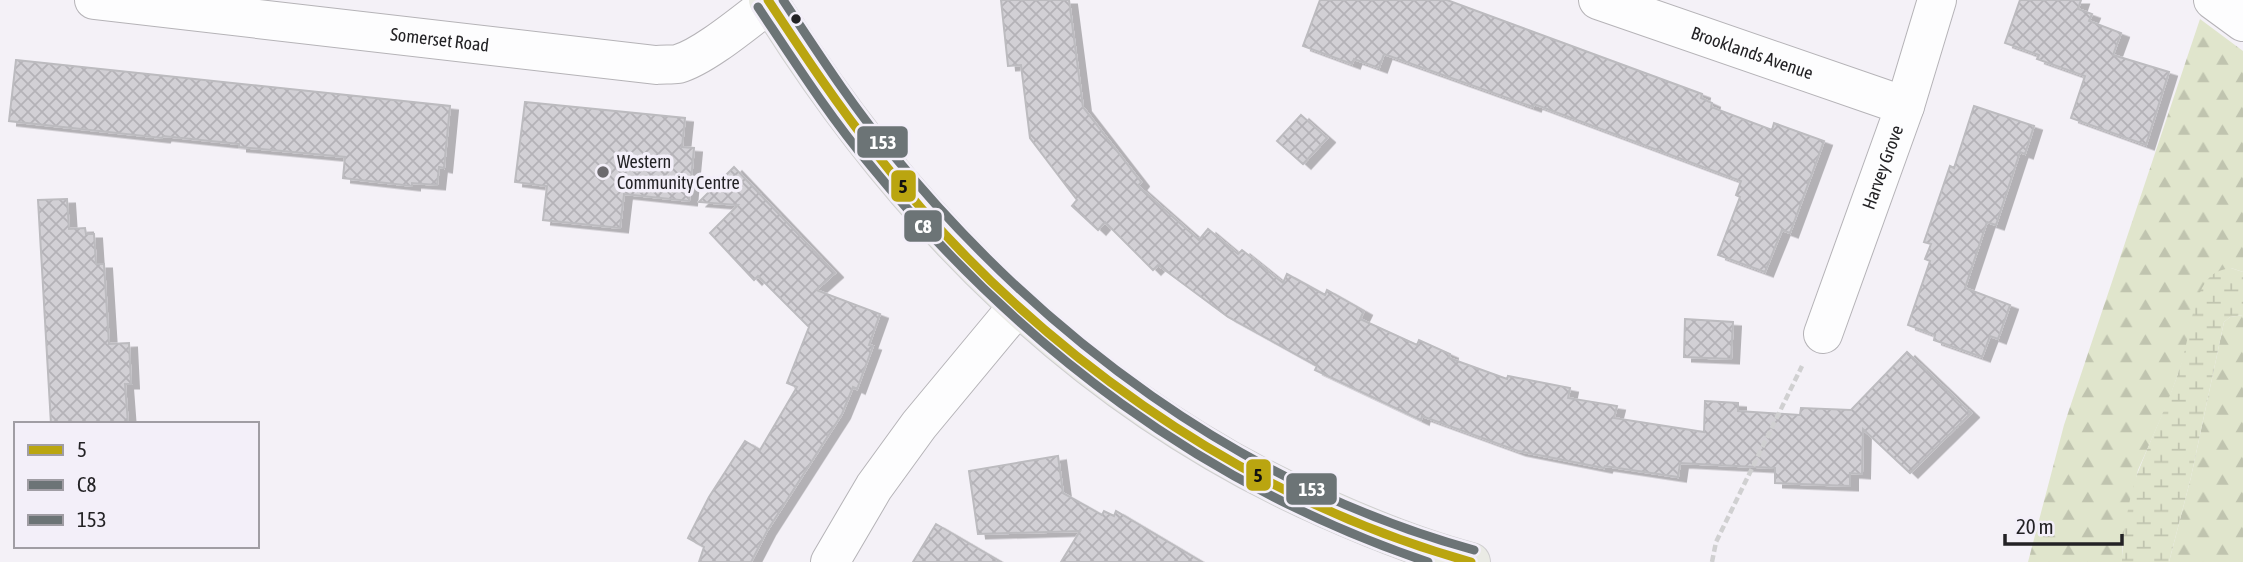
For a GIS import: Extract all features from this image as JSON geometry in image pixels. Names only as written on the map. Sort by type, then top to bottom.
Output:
[{"type":"main road","points":[[769,2],[812,70],[855,129],[936,223],[1017,307],[1101,377],[1225,459],[1289,492],[1404,541],[1471,562]]},
{"type":"street","name":"Somerset Road","points":[[94,0],[656,65],[677,64],[690,58],[720,41],[769,2]]},
{"type":"street","name":"Brooklands Avenue","points":[[1598,0],[1905,107]]},
{"type":"street","name":"Harvey Grove","points":[[1823,334],[1905,107],[1937,0]]},
{"type":"street","points":[[2213,0],[2243,22]]},
{"type":"street","points":[[830,562],[874,487],[919,425],[1017,307]]},
{"type":"path","points":[[1712,562],[1716,542],[1796,374],[1823,334]]},
{"type":"green space","points":[[2200,19],[2243,51],[2243,272],[2231,268],[2183,360],[2138,470],[2122,545],[2122,562],[2028,562],[2064,425]]},
{"type":"green space","points":[[2231,268],[2243,272],[2243,315],[2230,317],[2224,322],[2191,477],[2169,562],[2122,562],[2125,527],[2133,488],[2178,375],[2198,296],[2210,276]]},
{"type":"green space","points":[[2243,315],[2243,562],[2169,562],[2191,477],[2224,322],[2230,317]]},
{"type":"building","points":[[1001,0],[1069,0],[1083,107],[1141,182],[1138,186],[1199,240],[1208,229],[1238,254],[1242,250],[1283,283],[1287,274],[1325,295],[1327,290],[1364,311],[1360,319],[1417,345],[1419,340],[1450,354],[1449,358],[1507,379],[1508,376],[1570,388],[1568,398],[1617,406],[1614,418],[1704,432],[1705,401],[1738,403],[1738,411],[1800,415],[1801,408],[1851,410],[1907,352],[1971,413],[1910,473],[1863,429],[1862,474],[1850,473],[1850,486],[1775,483],[1775,468],[1680,463],[1678,477],[1605,466],[1604,468],[1518,451],[1422,416],[1421,420],[1315,370],[1317,366],[1228,317],[1158,265],[1153,270],[1105,222],[1098,230],[1072,206],[1077,200],[1030,138],[1021,65],[1008,66]]},
{"type":"building","points":[[1320,0],[1447,0],[1702,94],[1701,98],[1712,103],[1711,107],[1772,130],[1774,123],[1824,141],[1790,233],[1782,230],[1765,272],[1718,255],[1740,197],[1736,195],[1741,181],[1534,104],[1533,107],[1384,54],[1379,68],[1354,59],[1352,64],[1303,46]]},
{"type":"building","points":[[2020,0],[2081,0],[2078,9],[2092,14],[2089,21],[2121,33],[2113,55],[2169,72],[2146,145],[2071,118],[2085,76],[2037,59],[2039,55],[2005,43]]},
{"type":"building","points":[[16,60],[450,106],[444,168],[439,167],[437,185],[412,183],[412,186],[343,178],[345,157],[9,121]]},
{"type":"building","name":"Western Community Centre","points":[[525,102],[685,118],[682,147],[694,148],[689,201],[624,194],[620,228],[543,220],[547,186],[515,182]]},
{"type":"building","points":[[1974,106],[2034,126],[2025,154],[2020,152],[1996,225],[1987,222],[1965,288],[2010,305],[1998,339],[1990,336],[1982,357],[1934,340],[1935,335],[1908,325],[1930,261],[1925,259],[1931,244],[1924,242],[1950,166],[1954,168]]},
{"type":"building","points":[[1301,115],[1327,138],[1303,164],[1277,141]]},
{"type":"building","points":[[734,167],[835,273],[816,290],[880,314],[869,345],[873,346],[857,389],[853,387],[842,414],[767,531],[751,562],[699,562],[704,547],[688,538],[709,497],[745,441],[760,450],[797,387],[787,383],[809,327],[758,276],[754,280],[710,233],[738,205],[699,202]]},
{"type":"building","points":[[67,199],[69,229],[85,228],[86,234],[94,234],[96,264],[104,264],[109,344],[129,343],[131,384],[125,384],[128,422],[51,422],[38,200]]},
{"type":"building","points":[[1685,319],[1733,322],[1731,359],[1684,357]]},
{"type":"building","points":[[1058,456],[1063,493],[1102,515],[1104,511],[1114,516],[1116,511],[1202,562],[1061,562],[1080,531],[978,534],[969,471]]},
{"type":"building","points":[[936,524],[1001,562],[913,562]]},
{"type":"transit line","name":"5","points":[[768,0],[849,118],[936,225],[1000,290],[1069,350],[1143,405],[1221,455],[1302,498],[1385,534],[1471,562]]},
{"type":"transit line","name":"153","points":[[783,0],[875,133],[949,219],[1012,282],[1080,342],[1152,396],[1227,444],[1306,487],[1388,522],[1474,550]]},
{"type":"transit line","name":"C8","points":[[758,7],[826,108],[871,166],[928,232],[989,294],[1053,351],[1121,404],[1193,451],[1268,494],[1346,531],[1428,562]]},
{"type":"place","name":"Western Community Centre","points":[[603,172]]}]
